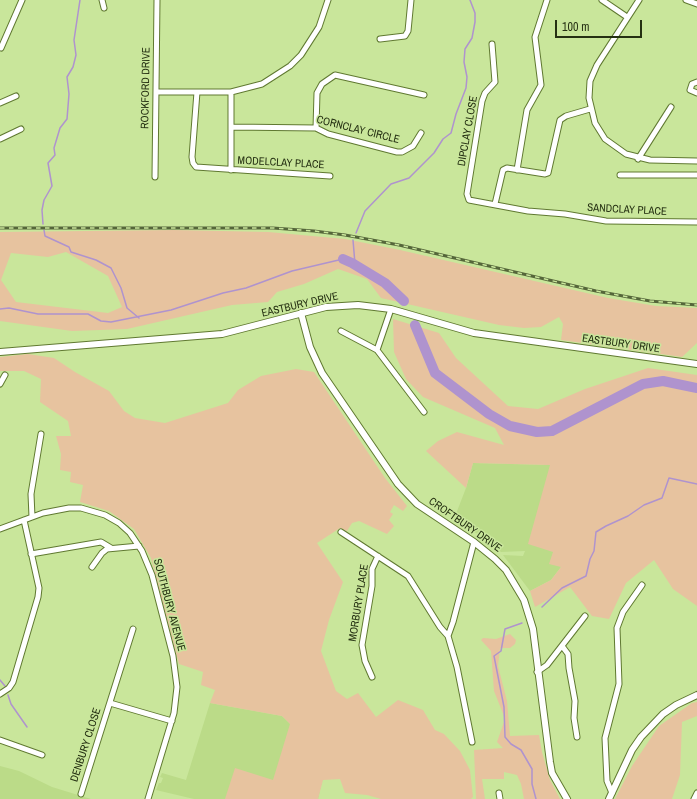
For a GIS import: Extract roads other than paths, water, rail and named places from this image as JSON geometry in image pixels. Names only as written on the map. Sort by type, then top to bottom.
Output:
[{"type":"street","points":[[1,48],[22,0]]},
{"type":"street","points":[[102,0],[104,8]]},
{"type":"street","name":"ROCKFORD DRIVE","points":[[155,177],[157,0]]},
{"type":"street","points":[[156,92],[231,92],[262,84],[290,66],[312,40],[328,0]]},
{"type":"street","points":[[380,39],[402,38],[407,34],[411,0]]},
{"type":"street","points":[[517,170],[527,110],[540,85],[535,37],[547,0]]},
{"type":"street","points":[[602,0],[627,18]]},
{"type":"street","points":[[639,0],[592,74],[589,89],[590,109],[595,124],[605,139],[626,154],[638,159],[697,161]]},
{"type":"street","points":[[686,0],[697,4]]},
{"type":"street","name":"DIPCLAY CLOSE","points":[[492,44],[495,82],[484,96],[467,194],[468,198],[474,201],[556,213]]},
{"type":"street","points":[[316,128],[317,93],[322,84],[335,76],[424,95]]},
{"type":"street","points":[[697,82],[692,84],[690,90],[697,92]]},
{"type":"street","name":"MODELCLAY PLACE","points":[[197,92],[193,163],[201,168],[330,176]]},
{"type":"street","name":"MODELCLAY PLACE","points":[[231,92],[231,170]]},
{"type":"street","points":[[0,103],[16,96]]},
{"type":"street","points":[[638,159],[671,107]]},
{"type":"street","points":[[495,204],[503,170],[507,168],[545,174],[548,173],[560,120],[566,116],[590,109]]},
{"type":"street","name":"CORNCLAY CIRCLE","points":[[232,127],[316,128],[328,134],[397,152],[402,152],[413,146],[421,132]]},
{"type":"street","points":[[0,138],[22,129]]},
{"type":"street","points":[[620,175],[697,175]]},
{"type":"street","name":"SANDCLAY PLACE","points":[[556,213],[606,221],[697,222]]},
{"type":"street","name":"EASTBURY DRIVE","points":[[0,352],[216,334],[333,306],[358,304],[390,309],[474,333],[697,364]]},
{"type":"street","points":[[377,350],[390,309]]},
{"type":"street","name":"CROFTBURY DRIVE","points":[[301,313],[310,347],[322,373],[398,484],[418,504],[486,550],[506,570],[524,600],[533,629],[537,672],[552,773],[567,799]]},
{"type":"street","points":[[341,331],[377,350],[424,412]]},
{"type":"street","points":[[0,384],[5,375]]},
{"type":"street","points":[[32,517],[31,494],[41,434]]},
{"type":"street","name":"SOUTHBURY AVENUE","points":[[0,528],[32,517],[69,508],[92,510],[118,523],[130,533],[145,556],[152,576],[173,656],[177,687],[176,704],[172,721],[148,799]]},
{"type":"street","points":[[0,694],[9,688],[13,682],[38,603],[39,588],[24,520]]},
{"type":"street","name":"MORBURY PLACE","points":[[341,532],[403,571],[413,582],[440,627],[448,636]]},
{"type":"street","points":[[32,554],[101,542],[112,548]]},
{"type":"street","points":[[472,742],[457,668],[448,636],[474,542]]},
{"type":"street","points":[[92,567],[102,553],[112,548],[139,546]]},
{"type":"street","name":"MORBURY PLACE","points":[[372,676],[365,661],[362,645],[372,586],[372,569],[378,556]]},
{"type":"street","points":[[611,796],[607,781],[605,738],[618,691],[618,628],[623,612],[642,584]]},
{"type":"street","points":[[537,672],[547,665],[586,616]]},
{"type":"street","name":"DENBURY CLOSE","points":[[81,794],[133,629]]},
{"type":"street","points":[[562,646],[568,654],[570,676],[574,693],[574,718],[577,737]]},
{"type":"street","points":[[611,796],[632,750],[641,737],[663,714],[676,704],[697,694]]},
{"type":"street","name":"DENBURY CLOSE","points":[[110,703],[172,721]]},
{"type":"street","points":[[0,740],[42,755]]},
{"type":"street","points":[[499,792],[500,799]]},
{"type":"street","points":[[694,799],[697,793]]},
{"type":"waterway","points":[[43,224],[42,210],[44,200],[52,186],[48,163],[55,155],[54,148],[60,128],[67,119],[69,94],[67,77],[73,67],[76,55],[74,40],[80,0]]},
{"type":"waterway","points":[[356,233],[365,211],[391,184],[409,178],[434,153],[443,139],[451,133],[456,114],[466,88],[467,77],[464,62],[465,49],[472,38],[475,22],[475,13],[470,0]]},
{"type":"waterway","points":[[44,230],[45,236],[69,247],[71,252],[96,260],[111,268],[121,288],[127,308],[139,318]]},
{"type":"waterway","points":[[353,240],[355,264]]},
{"type":"waterway","points":[[0,309],[9,308],[38,314],[88,314],[101,321],[111,322],[171,310],[223,293],[246,288],[292,271],[343,259]]},
{"type":"waterway","points":[[343,259],[385,283],[404,301]]},
{"type":"waterway","points":[[415,325],[435,373],[489,414],[510,426],[537,432],[552,431],[643,384],[663,381],[697,388]]},
{"type":"waterway","points":[[542,607],[562,588],[586,576],[590,559],[594,551],[596,532],[628,516],[644,505],[662,498],[669,478],[697,484]]},
{"type":"waterway","points":[[522,623],[505,629],[501,651],[494,656],[504,707],[505,737],[511,744],[521,750],[532,769],[532,784],[536,799]]},
{"type":"waterway","points":[[0,680],[5,686]]},
{"type":"waterway","points":[[8,695],[11,704],[27,727]]},
{"type":"railway","points":[[0,228],[273,228],[314,231],[399,245],[596,291],[650,301],[697,305]]}]
